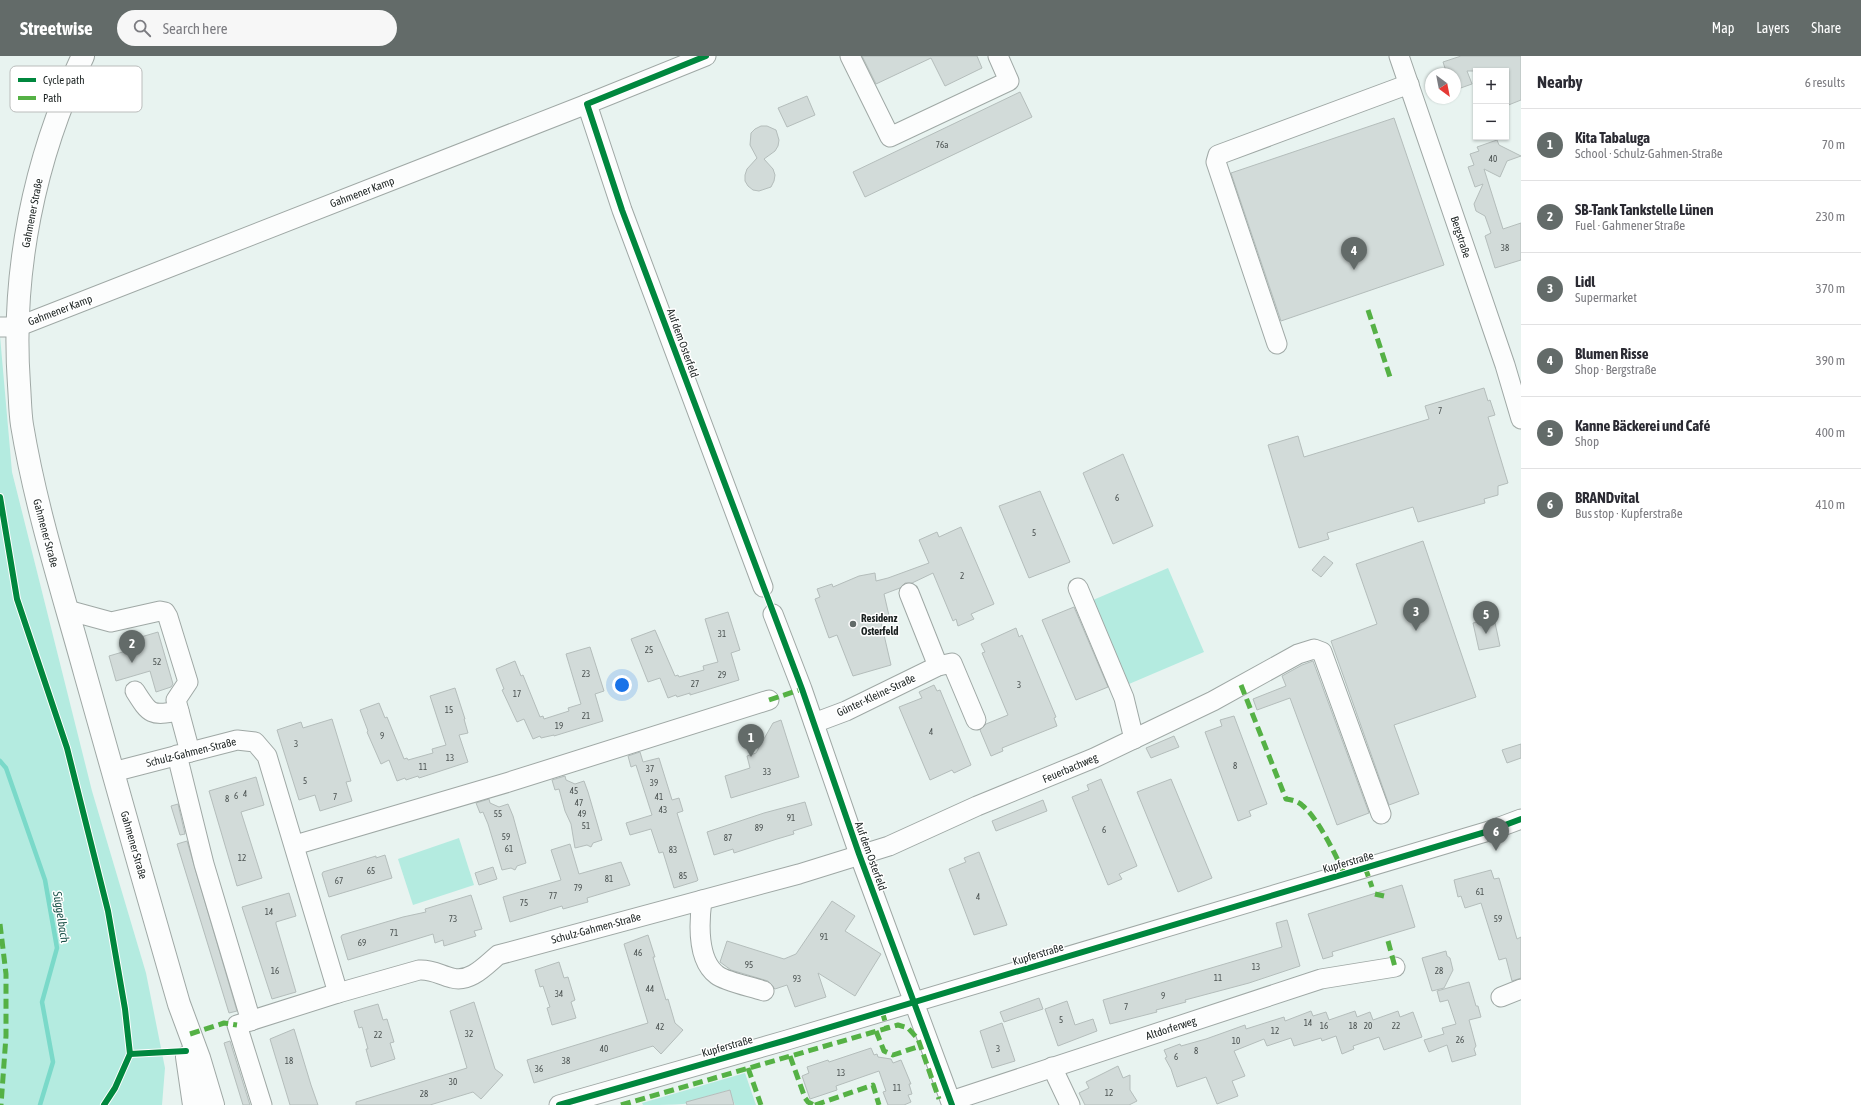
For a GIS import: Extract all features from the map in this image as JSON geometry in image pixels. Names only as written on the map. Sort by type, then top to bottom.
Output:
[{"type":"main road","name":"Gahmener Straße","points":[[79,66],[84,56]]},
{"type":"main road","name":"Gahmener Straße","points":[[59,112],[49,140],[34,194],[22,262],[8,327],[31,474],[43,528],[179,1004],[198,1103]]},
{"type":"street","name":"Gahmener Kamp","points":[[8,327],[587,104],[706,56]]},
{"type":"street","points":[[850,56],[890,137],[1009,81],[998,56]]},
{"type":"street","name":"Bergstraße","points":[[1399,56],[1505,365],[1521,419]]},
{"type":"street","points":[[1277,344],[1216,162],[1218,155],[1409,84]]},
{"type":"street","name":"Auf dem Osterfeld","points":[[587,104],[625,217],[763,587]]},
{"type":"street","points":[[1078,588],[1124,698],[1134,739]]},
{"type":"street","points":[[909,593],[938,666],[952,663],[976,720]]},
{"type":"street","points":[[67,610],[111,622],[160,611],[164,612],[168,617],[188,682],[176,700],[179,711],[184,754],[204,864],[251,1021],[238,1025],[262,1105]]},
{"type":"street","name":"Auf dem Osterfeld","points":[[773,614],[814,723],[859,854],[952,1103]]},
{"type":"street","name":"Feuerbachweg","points":[[859,854],[889,846],[977,806],[1094,758],[1214,701],[1298,654],[1314,649],[1322,652],[1381,814]]},
{"type":"street","name":"Günter-Kleine-Straße","points":[[814,723],[846,711],[938,666]]},
{"type":"street","points":[[135,691],[142,703],[151,712],[158,715],[179,711]]},
{"type":"street","points":[[295,845],[509,782],[769,700]]},
{"type":"street","name":"Schulz-Gahmen-Straße","points":[[113,772],[237,740],[256,742],[267,756],[295,845],[338,993]]},
{"type":"street","name":"Kupferstraße","points":[[559,1105],[787,1040],[1475,835],[1521,819]]},
{"type":"street","name":"Schulz-Gahmen-Straße","points":[[251,1021],[338,993],[419,970],[428,969],[453,978],[466,978],[481,969],[498,955],[799,874],[859,854]]},
{"type":"street","points":[[702,900],[699,925],[700,938],[710,967],[718,976],[764,991]]},
{"type":"street","name":"Altdorferweg","points":[[952,1103],[1052,1067],[1321,980],[1395,967]]},
{"type":"street","points":[[1501,997],[1521,989]]},
{"type":"street","points":[[1052,1067],[1070,1105]]},
{"type":"green space","points":[[0,336],[12,472],[92,791],[146,973],[165,1068],[162,1105],[0,1105]]},
{"type":"green space","points":[[1168,568],[1204,652],[1129,684],[1093,600]]},
{"type":"green space","points":[[459,838],[474,885],[413,905],[398,859]]},
{"type":"green space","points":[[745,1073],[756,1105],[735,1105],[729,1090],[704,1097],[706,1101],[659,1105],[643,1105],[642,1103]]},
{"type":"building","points":[[862,56],[977,56],[982,68],[945,86],[931,58],[876,84]]},
{"type":"building","points":[[1461,56],[1521,56],[1521,100],[1509,105],[1509,68],[1473,68],[1473,71],[1467,71],[1472,84],[1461,88],[1461,68],[1445,68],[1443,62]]},
{"type":"building","points":[[1020,92],[1032,117],[865,197],[853,172]]},
{"type":"building","points":[[807,96],[815,115],[787,127],[778,108]]},
{"type":"building","points":[[1394,118],[1444,265],[1281,321],[1231,173]]},
{"type":"building","points":[[761,126],[767,126],[776,130],[779,140],[775,151],[764,159],[773,169],[775,175],[774,181],[771,187],[759,191],[753,190],[748,186],[745,181],[745,175],[747,169],[757,158],[750,145],[751,133]]},
{"type":"building","points":[[1497,140],[1499,145],[1521,156],[1507,161],[1500,177],[1484,169],[1503,229],[1521,223],[1521,260],[1495,268],[1485,236],[1491,233],[1485,216],[1476,211],[1474,204],[1483,184],[1475,187],[1468,167],[1474,165],[1470,154],[1479,151],[1477,147]]},
{"type":"building","points":[[1484,388],[1488,401],[1490,400],[1495,415],[1488,417],[1508,483],[1498,486],[1498,495],[1484,499],[1485,503],[1418,522],[1413,507],[1327,533],[1329,539],[1299,548],[1268,445],[1298,436],[1304,457],[1429,419],[1425,406]]},
{"type":"building","points":[[1123,454],[1153,526],[1113,544],[1083,473]]},
{"type":"building","points":[[1040,491],[1070,562],[1029,578],[999,506]]},
{"type":"building","points":[[961,527],[994,604],[971,614],[974,619],[958,626],[956,619],[953,621],[933,573],[912,583],[905,583],[900,588],[884,594],[890,620],[881,622],[891,665],[853,676],[837,635],[829,638],[815,599],[820,597],[817,589],[832,584],[833,587],[859,576],[875,573],[876,581],[929,563],[919,540],[937,532],[939,537]]},
{"type":"building","points":[[1423,541],[1476,697],[1394,725],[1419,794],[1389,805],[1331,641],[1377,624],[1356,564]]},
{"type":"building","points":[[1324,556],[1333,563],[1321,577],[1312,570]]},
{"type":"building","points":[[1074,607],[1108,687],[1076,700],[1042,620]]},
{"type":"building","points":[[728,612],[740,650],[731,653],[739,680],[690,695],[690,693],[668,698],[660,678],[648,682],[631,639],[655,630],[675,676],[678,675],[679,677],[704,670],[703,666],[718,662],[705,619]]},
{"type":"building","points":[[1494,618],[1500,646],[1479,650],[1473,623]]},
{"type":"building","points":[[1016,628],[1019,637],[1022,635],[1056,717],[1054,718],[1057,726],[1002,748],[1003,751],[991,756],[980,730],[986,724],[1008,715],[982,653],[985,652],[981,644]]},
{"type":"building","points":[[158,632],[173,684],[171,687],[156,692],[150,671],[116,681],[109,656],[143,646],[141,637]]},
{"type":"building","points":[[590,647],[604,691],[595,694],[603,721],[554,736],[541,738],[540,736],[533,739],[524,719],[517,722],[502,690],[504,689],[496,669],[515,661],[521,676],[523,675],[540,717],[543,716],[544,719],[569,711],[568,708],[581,704],[566,654]]},
{"type":"building","points":[[1313,661],[1369,813],[1337,825],[1290,698],[1257,710],[1253,699],[1286,686],[1282,676]]},
{"type":"building","points":[[934,685],[937,691],[940,690],[971,765],[954,773],[952,770],[930,780],[899,707],[922,698],[919,692]]},
{"type":"building","points":[[455,688],[468,733],[459,735],[468,762],[419,778],[418,776],[397,781],[389,760],[381,764],[367,732],[368,731],[360,710],[379,703],[385,718],[387,717],[404,759],[407,758],[408,760],[433,753],[432,749],[446,745],[430,696]]},
{"type":"building","points":[[1234,716],[1267,804],[1249,811],[1251,816],[1238,821],[1205,732],[1222,726],[1220,720]]},
{"type":"building","points":[[332,719],[351,781],[346,782],[352,801],[320,811],[315,795],[299,800],[277,730],[301,722],[303,728]]},
{"type":"building","points":[[781,720],[799,777],[731,798],[725,776],[750,768],[747,756],[756,753],[773,723]]},
{"type":"building","points":[[1174,736],[1179,747],[1151,758],[1146,748]]},
{"type":"building","points":[[1521,744],[1521,758],[1507,763],[1502,750]]},
{"type":"building","points":[[640,752],[643,762],[659,758],[672,800],[679,798],[683,811],[677,813],[698,880],[697,881],[674,888],[663,852],[659,853],[651,829],[630,835],[626,823],[652,815],[636,765],[631,767],[628,756]]},
{"type":"building","points":[[565,776],[566,780],[575,784],[584,781],[602,840],[593,843],[591,847],[587,845],[575,848],[571,824],[565,811],[559,789],[555,790],[552,780]]},
{"type":"building","points":[[256,777],[264,805],[241,812],[262,878],[237,886],[209,791]]},
{"type":"building","points":[[1101,779],[1137,866],[1119,874],[1122,879],[1108,885],[1072,797],[1089,790],[1087,785]]},
{"type":"building","points":[[1171,779],[1212,878],[1178,892],[1137,792]]},
{"type":"building","points":[[489,799],[490,803],[499,807],[508,804],[513,816],[526,863],[517,866],[515,870],[511,868],[502,870],[488,824],[483,812],[480,813],[476,803]]},
{"type":"building","points":[[1043,800],[1047,811],[996,831],[992,821]]},
{"type":"building","points":[[805,802],[812,825],[793,831],[794,834],[734,853],[733,849],[714,855],[707,832],[764,813]]},
{"type":"building","points":[[178,804],[185,834],[180,835],[171,806]]},
{"type":"building","points":[[187,841],[237,1011],[229,1013],[177,844]]},
{"type":"building","points":[[570,844],[579,874],[621,862],[630,885],[587,898],[588,902],[563,909],[562,906],[510,922],[503,897],[561,880],[551,850]]},
{"type":"building","points":[[979,852],[1007,925],[974,935],[949,869],[966,862],[964,858]]},
{"type":"building","points":[[385,855],[392,878],[329,897],[322,874],[323,872],[376,856],[376,858]]},
{"type":"building","points":[[493,867],[497,879],[479,885],[475,873]]},
{"type":"building","points":[[1491,870],[1494,879],[1499,878],[1517,939],[1521,937],[1521,978],[1512,981],[1506,958],[1499,960],[1481,903],[1465,908],[1461,896],[1458,897],[1454,880]]},
{"type":"building","points":[[1402,885],[1415,927],[1332,952],[1333,956],[1323,959],[1308,914]]},
{"type":"building","points":[[289,893],[296,916],[276,922],[276,924],[296,992],[272,999],[242,907]]},
{"type":"building","points":[[471,895],[482,929],[474,931],[476,936],[444,946],[443,940],[435,943],[433,934],[348,960],[341,937],[342,935],[403,917],[426,912],[425,909]]},
{"type":"building","points":[[832,901],[855,916],[845,931],[881,954],[855,996],[818,973],[826,997],[795,1007],[787,985],[775,989],[768,981],[731,970],[720,962],[727,941],[784,959],[796,954]]},
{"type":"building","points":[[1287,920],[1300,966],[1249,983],[1185,1000],[1186,1002],[1156,1010],[1157,1012],[1110,1024],[1103,1000],[1282,947],[1276,923]]},
{"type":"building","points":[[648,935],[666,1000],[668,999],[675,1023],[683,1030],[661,1054],[653,1046],[534,1083],[527,1060],[648,1023],[624,944]]},
{"type":"building","points":[[1446,951],[1447,956],[1450,958],[1453,970],[1444,988],[1432,991],[1422,958]]},
{"type":"building","points":[[559,962],[564,978],[568,977],[575,1000],[571,1002],[576,1018],[552,1025],[547,1008],[550,1007],[543,986],[540,987],[535,970]]},
{"type":"building","points":[[1469,982],[1481,1017],[1469,1020],[1476,1046],[1474,1049],[1476,1055],[1452,1062],[1447,1045],[1429,1052],[1424,1040],[1444,1034],[1442,1028],[1456,1024],[1448,1000],[1440,1002],[1437,991]]},
{"type":"building","points":[[1039,998],[1043,1009],[1004,1022],[1000,1012]]},
{"type":"building","points":[[1067,1001],[1075,1025],[1093,1019],[1097,1031],[1058,1046],[1045,1009]]},
{"type":"building","points":[[474,1002],[495,1069],[503,1075],[481,1099],[473,1092],[430,1105],[356,1105],[356,1102],[467,1068],[450,1011]]},
{"type":"building","points":[[378,1004],[383,1020],[387,1019],[394,1042],[390,1043],[395,1059],[371,1067],[362,1027],[359,1028],[354,1011]]},
{"type":"building","points":[[1311,1011],[1313,1016],[1326,1012],[1329,1020],[1355,1011],[1357,1017],[1370,1012],[1373,1020],[1398,1011],[1400,1017],[1413,1012],[1422,1037],[1384,1050],[1379,1037],[1353,1046],[1354,1049],[1342,1054],[1336,1036],[1322,1041],[1321,1038],[1294,1046],[1291,1038],[1267,1046],[1264,1039],[1234,1051],[1245,1076],[1232,1081],[1238,1096],[1217,1104],[1206,1077],[1177,1087],[1171,1069],[1165,1058],[1167,1057],[1164,1050],[1180,1044],[1181,1046],[1206,1039],[1245,1025],[1246,1029],[1284,1017],[1285,1021]]},
{"type":"building","points":[[1002,1023],[1015,1061],[992,1068],[980,1031]]},
{"type":"building","points":[[294,1029],[318,1105],[290,1105],[270,1039]]},
{"type":"building","points":[[230,1041],[250,1105],[243,1105],[224,1043]]},
{"type":"building","points":[[871,1048],[874,1055],[877,1054],[878,1057],[891,1059],[893,1063],[901,1060],[911,1084],[909,1084],[912,1094],[908,1095],[911,1102],[904,1105],[888,1105],[883,1092],[886,1091],[879,1071],[836,1086],[837,1090],[810,1099],[802,1076],[809,1073],[807,1067],[828,1060],[829,1062]]},
{"type":"building","points":[[1118,1066],[1123,1078],[1130,1075],[1130,1090],[1137,1101],[1129,1105],[1085,1105],[1079,1093],[1089,1088],[1086,1082]]},
{"type":"building","points":[[730,1090],[734,1105],[687,1105],[686,1102]]},
{"type":"waterway","name":"Süggelbach","points":[[0,761],[6,768],[45,880],[57,948],[42,1002],[53,1062],[40,1105]]},
{"type":"marked path","points":[[1368,310],[1390,377]]},
{"type":"marked path","points":[[1241,685],[1286,799],[1299,803],[1309,812],[1326,838],[1344,873]]},
{"type":"marked path","points":[[769,700],[802,689]]},
{"type":"marked path","points":[[1365,867],[1372,887]]},
{"type":"marked path","points":[[1375,894],[1384,896]]},
{"type":"marked path","points":[[0,924],[6,974],[6,1036],[1,1105]]},
{"type":"marked path","points":[[1388,941],[1395,967]]},
{"type":"marked path","points":[[882,1011],[887,1028]]},
{"type":"marked path","points":[[190,1034],[224,1023],[237,1025]]},
{"type":"marked path","points":[[621,1105],[898,1025],[908,1028],[918,1039],[939,1099]]},
{"type":"marked path","points":[[876,1031],[884,1051],[893,1055],[920,1046]]},
{"type":"marked path","points":[[790,1056],[805,1098],[808,1102],[814,1105]]},
{"type":"marked path","points":[[748,1068],[761,1105]]},
{"type":"marked path","points":[[815,1105],[873,1085],[879,1105]]},
{"type":"cycle path","points":[[706,56],[587,104],[622,210],[802,689],[859,854],[952,1105]]},
{"type":"cycle path","points":[[0,497],[17,599],[67,748],[108,911],[125,1009],[130,1054],[115,1088],[104,1105]]},
{"type":"cycle path","points":[[559,1105],[787,1040],[1489,831],[1521,819]]},
{"type":"cycle path","points":[[130,1054],[186,1051]]},
{"type":"place","name":"Blumen Risse","points":[[1354,270]]},
{"type":"place","name":"Residenz Osterfeld","points":[[853,624]]},
{"type":"place","name":"Lidl","points":[[1416,631]]},
{"type":"place","name":"Kanne Bäckerei und Café","points":[[1486,634]]},
{"type":"place","name":"SB-Tank Tankstelle Lünen","points":[[132,663]]},
{"type":"place","name":"Kita Tabaluga","points":[[751,757]]},
{"type":"place","name":"BRANDvital","points":[[1496,851]]}]
